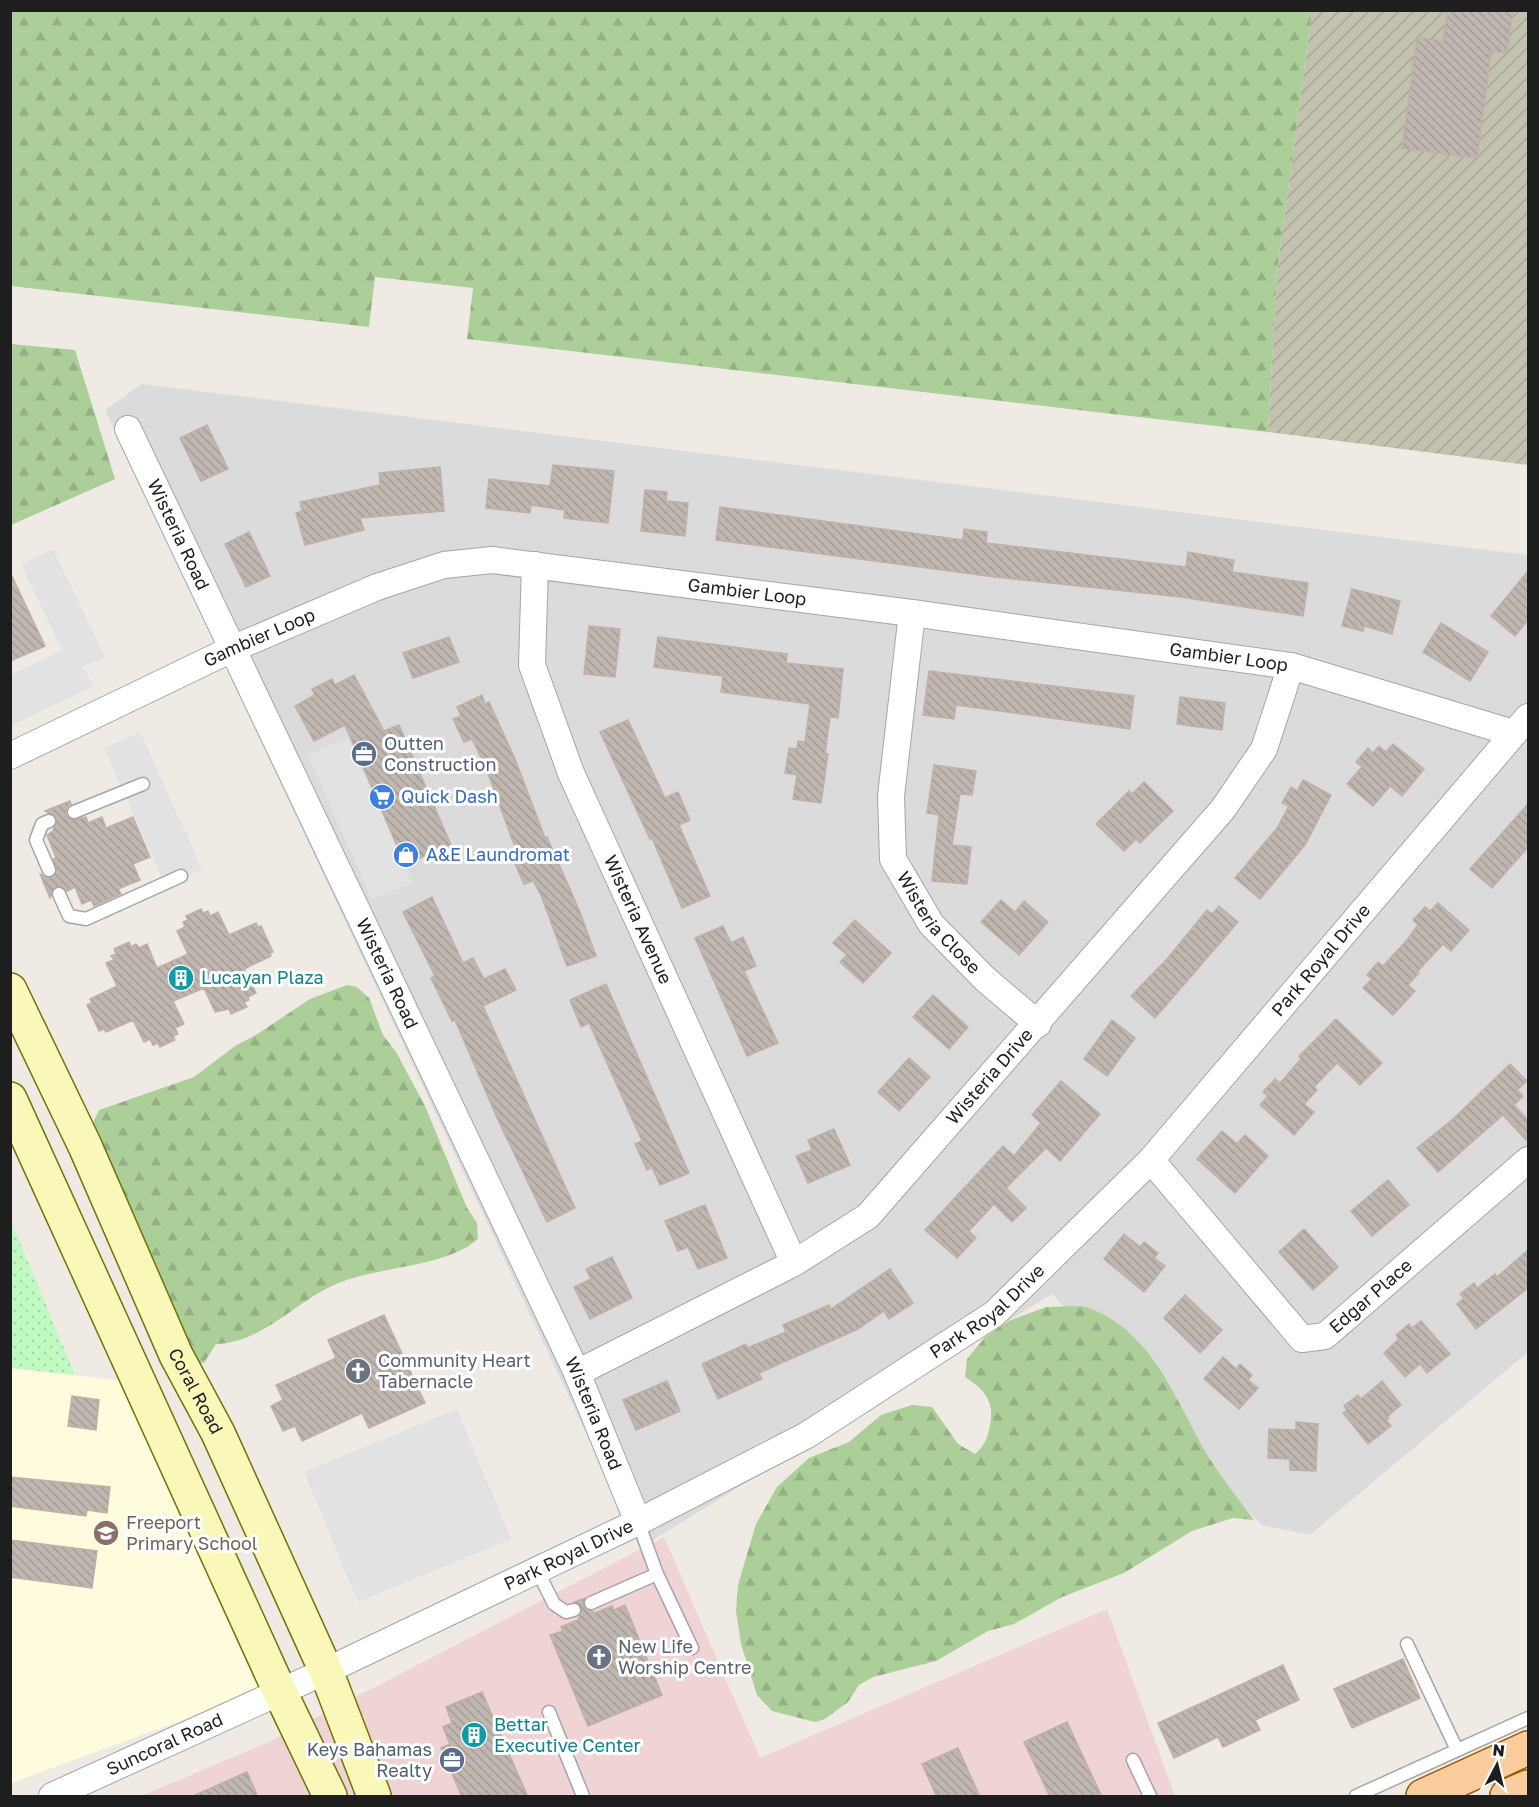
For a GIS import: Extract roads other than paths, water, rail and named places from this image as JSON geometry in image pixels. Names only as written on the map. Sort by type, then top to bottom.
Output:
[{"type":"main road","name":"Coral Road","points":[[10,990],[85,1146],[176,1355],[218,1433],[326,1671],[374,1797]]},
{"type":"main road","points":[[10,1099],[330,1797]]},
{"type":"main road","points":[[42,1167],[85,1146]]},
{"type":"main road","points":[[135,1374],[176,1355]]},
{"type":"main road","points":[[1423,1797],[1528,1748]]},
{"type":"main road","points":[[1508,1797],[1528,1786]]},
{"type":"street","name":"Wisteria Road","points":[[128,429],[577,1373],[638,1522]]},
{"type":"street","name":"Gambier Loop","points":[[10,756],[232,649],[377,587],[444,565],[492,560],[1291,666],[1521,725]]},
{"type":"street","name":"Wisteria Avenue","points":[[535,566],[532,665],[571,773],[794,1263]]},
{"type":"street","name":"Wisteria Close","points":[[912,614],[891,796],[893,859],[931,924],[985,979],[1038,1024]]},
{"type":"street","name":"Wisteria Drive","points":[[577,1373],[794,1263],[868,1216],[1038,1024],[1223,809],[1264,749],[1291,666]]},
{"type":"street","name":"Park Royal Drive","points":[[280,1692],[638,1522],[807,1435],[994,1314],[1151,1160],[1521,725]]},
{"type":"street","name":"Edgar Place","points":[[1151,1160],[1302,1338],[1325,1336],[1528,1160]]},
{"type":"street","name":"Suncoral Road","points":[[52,1797],[280,1692]]},
{"type":"lane","points":[[74,812],[143,784]]},
{"type":"lane","points":[[49,821],[42,824],[36,840],[49,870]]},
{"type":"lane","points":[[59,894],[69,916],[86,919],[181,876]]},
{"type":"lane","points":[[638,1522],[657,1574],[692,1647]]},
{"type":"lane","points":[[537,1570],[554,1604],[566,1612],[574,1610]]},
{"type":"lane","points":[[591,1604],[657,1574]]},
{"type":"lane","points":[[1407,1644],[1457,1750]]},
{"type":"lane","points":[[549,1712],[583,1797]]},
{"type":"lane","points":[[1356,1797],[1528,1718]]},
{"type":"lane","points":[[1133,1760],[1150,1797]]},
{"type":"place","name":"Outten Construction","points":[[364,754]]},
{"type":"place","name":"Quick Dash","points":[[382,797]]},
{"type":"place","name":"A&E Laundromat","points":[[406,855]]},
{"type":"place","name":"Lucayan Plaza","points":[[181,978]]},
{"type":"place","name":"Community Heart Tabernacle","points":[[358,1371]]},
{"type":"place","name":"Freeport Primary School","points":[[106,1533]]},
{"type":"place","name":"New Life Worship Centre","points":[[599,1657]]},
{"type":"place","name":"Bettar Executive Center","points":[[474,1735]]},
{"type":"place","name":"Keys Bahamas Realty","points":[[452,1760]]}]
